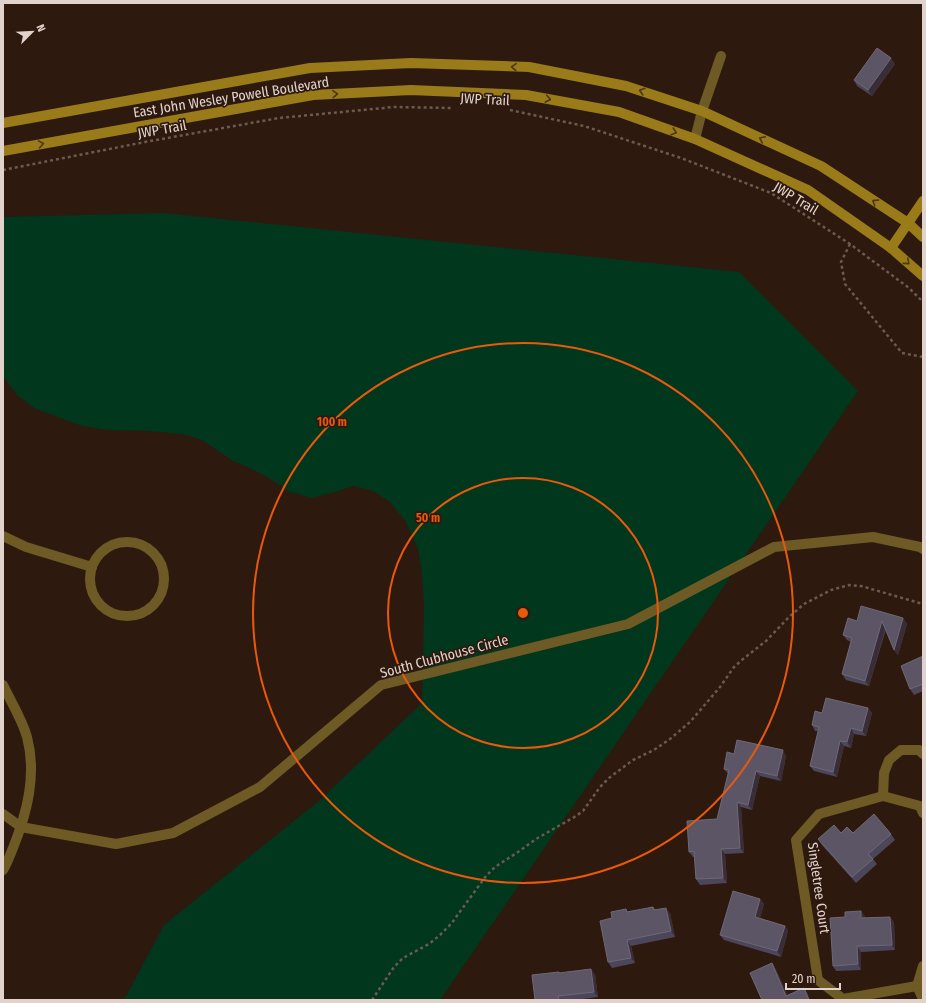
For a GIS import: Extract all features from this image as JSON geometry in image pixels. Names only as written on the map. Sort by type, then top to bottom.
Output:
[{"type":"main road","name":"East John Wesley Powell Boulevard","points":[[3,123],[310,68],[411,63],[529,67],[626,86],[702,111],[821,166],[908,223],[923,237]]},
{"type":"main road","name":"East John Wesley Powell Boulevard","points":[[3,151],[313,95],[412,90],[526,95],[619,112],[695,139],[808,190],[891,248],[923,276]]},
{"type":"main road","points":[[891,248],[923,201]]},
{"type":"street","points":[[695,139],[702,111],[721,56]]},
{"type":"street","name":"South Clubhouse Circle","points":[[3,814],[21,828],[116,844],[173,833],[260,787],[381,685],[628,624],[774,547],[873,537],[920,547],[923,549]]},
{"type":"street","points":[[4,540],[92,567]]},
{"type":"street","points":[[130,542],[139,544],[148,548],[161,564],[164,575],[164,586],[160,596],[153,605],[131,615],[120,615],[110,612],[101,605],[94,594],[90,584],[92,567],[99,554],[108,548],[130,542]]},
{"type":"street","points":[[3,685],[22,722],[27,736],[32,765],[29,798],[21,828],[3,870]]},
{"type":"street","points":[[922,806],[883,796],[884,773],[889,760],[901,750],[919,750],[923,754]]},
{"type":"street","name":"Singletree Court","points":[[883,796],[819,814],[796,840],[818,980],[843,998],[917,986]]},
{"type":"street","points":[[923,966],[917,986],[923,999]]},
{"type":"path","name":"JWP Trail","points":[[3,170],[145,142],[279,118],[394,107],[456,108]]},
{"type":"path","name":"JWP Trail","points":[[503,108],[584,126],[681,158],[771,193],[850,244],[909,288],[923,302]]},
{"type":"path","points":[[850,244],[841,262],[845,284],[902,353],[923,357]]},
{"type":"path","points":[[372,1000],[394,967],[403,958],[429,944],[451,924],[486,876],[495,867],[536,839],[583,811],[600,787],[609,778],[633,760],[654,750],[670,739],[690,722],[720,687],[734,667],[766,641],[804,604],[831,590],[849,585],[861,586],[923,604]]},
{"type":"green space","points":[[163,213],[739,272],[858,391],[440,1000],[124,1000],[164,925],[320,800],[422,703],[424,606],[422,575],[418,549],[406,522],[390,502],[373,491],[353,486],[312,498],[290,492],[267,477],[233,461],[202,440],[182,434],[151,431],[108,430],[82,426],[34,408],[17,395],[5,379],[3,375],[3,217]]},
{"type":"building","points":[[877,48],[891,58],[868,90],[854,80]]},
{"type":"building","points":[[861,606],[903,618],[894,650],[882,621],[865,681],[842,674],[852,638],[843,635],[848,618],[857,621]]},
{"type":"building","points":[[923,656],[923,684],[910,689],[901,666]]},
{"type":"building","points":[[826,698],[868,708],[862,731],[851,728],[847,742],[840,741],[833,772],[810,766],[819,727],[812,725],[815,711],[822,713]]},
{"type":"building","points":[[737,740],[783,750],[777,776],[756,771],[748,805],[737,802],[740,848],[721,849],[723,878],[696,879],[694,851],[689,852],[687,821],[717,819],[729,770],[724,769],[727,752],[734,754]]},
{"type":"building","points":[[874,814],[891,834],[868,854],[873,859],[852,877],[818,839],[834,825],[841,833],[847,827],[853,833]]},
{"type":"building","points":[[733,891],[760,899],[755,917],[785,926],[777,951],[720,935]]},
{"type":"building","points":[[653,907],[654,910],[666,908],[671,931],[627,940],[631,958],[608,962],[600,921],[612,918],[611,912],[626,909],[627,912]]},
{"type":"building","points":[[861,911],[861,918],[890,917],[892,945],[857,946],[858,964],[833,966],[830,918],[845,917],[845,912]]},
{"type":"building","points":[[772,963],[786,996],[804,988],[809,1000],[762,1000],[750,973]]},
{"type":"building","points":[[591,969],[594,992],[558,996],[559,1000],[535,1000],[532,975]]}]
